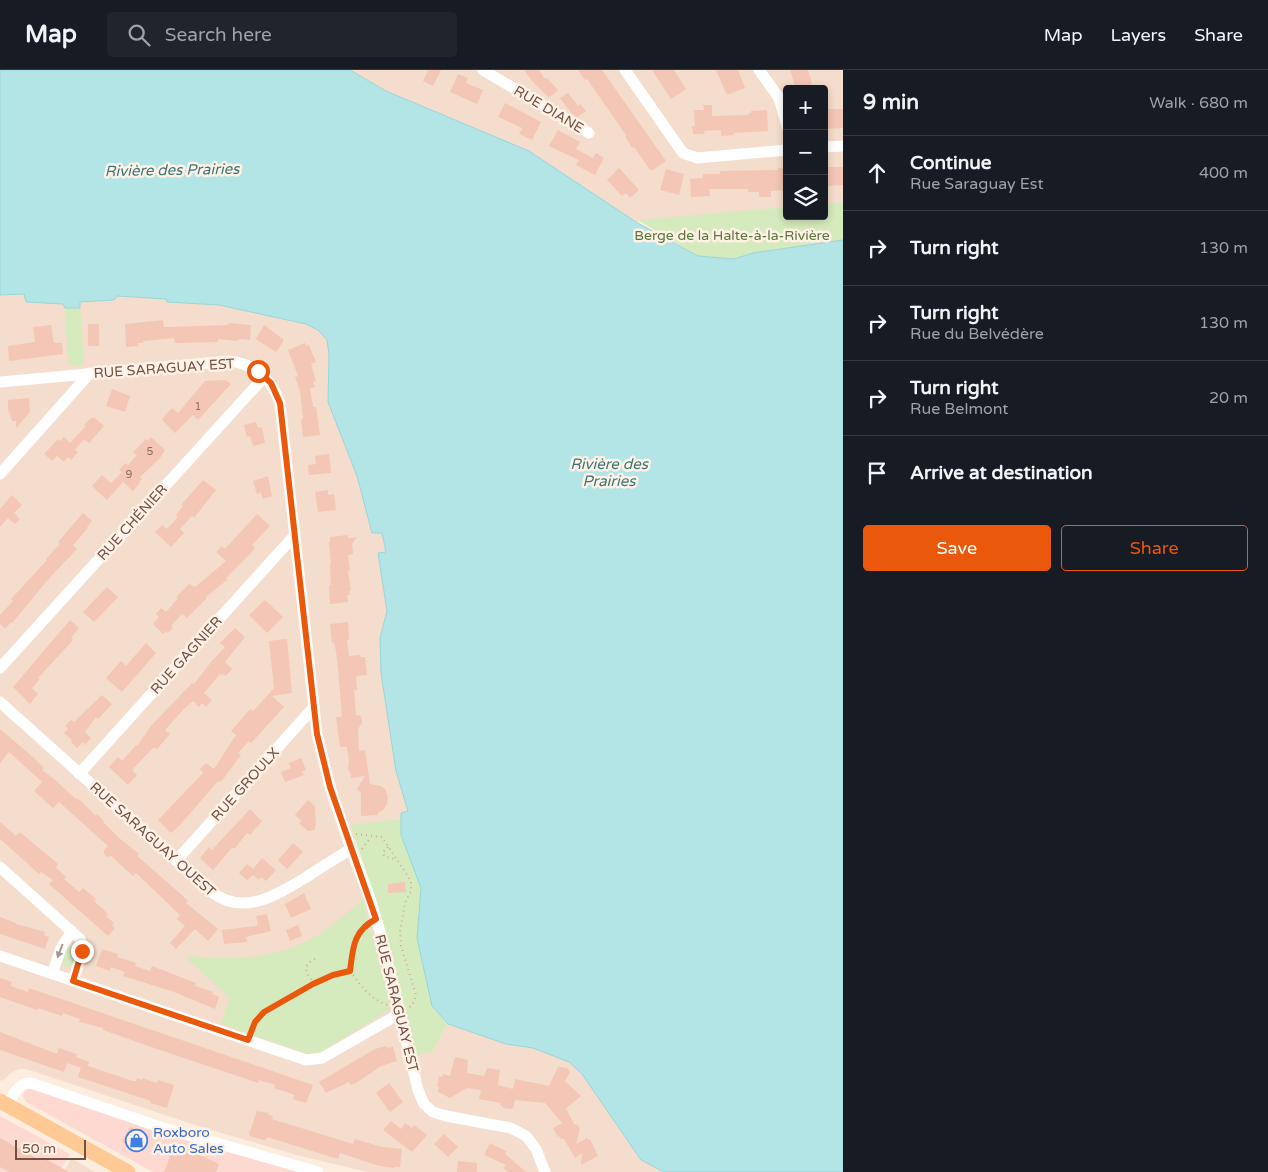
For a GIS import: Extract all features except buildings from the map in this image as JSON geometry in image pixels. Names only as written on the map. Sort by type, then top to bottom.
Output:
[{"type":"main road","points":[[4,1103],[128,1172]]},
{"type":"street","name":"RUE DIANE","points":[[483,70],[589,132]]},
{"type":"street","points":[[503,70],[516,88]]},
{"type":"street","points":[[625,70],[683,153],[697,158],[783,150]]},
{"type":"street","points":[[759,70],[778,98],[783,114]]},
{"type":"street","points":[[828,147],[843,146]]},
{"type":"street","name":"RUE SARAGUAY EST","points":[[0,382],[230,361],[242,363],[264,376],[277,393],[280,403],[313,708],[323,763],[376,919],[418,1090],[428,1109],[438,1114],[519,1131],[526,1136],[536,1149],[545,1172]]},
{"type":"street","points":[[0,474],[90,373]]},
{"type":"street","name":"RUE CHÉNIER","points":[[0,668],[264,376]]},
{"type":"street","name":"RUE GAGNIER","points":[[79,774],[294,536]]},
{"type":"street","name":"RUE SARAGUAY OUEST","points":[[0,702],[219,898],[236,904],[246,904],[270,898],[353,854]]},
{"type":"street","name":"RUE GROULX","points":[[176,861],[313,708]]},
{"type":"street","points":[[0,868],[80,939],[83,946],[73,981]]},
{"type":"street","points":[[52,974],[61,948],[72,931]]},
{"type":"street","points":[[0,956],[296,1057],[312,1060],[318,1060],[327,1056],[398,1011]]},
{"type":"street","points":[[4,1103],[18,1087],[24,1083],[31,1083],[160,1127],[318,1172]]},
{"type":"path","points":[[346,833],[382,837],[411,881],[411,891],[405,903],[400,932],[401,946],[416,994],[414,1002],[409,1008],[398,1011],[372,998],[361,987],[350,971],[355,942],[359,933],[365,925],[376,919]]},
{"type":"path","points":[[353,854],[371,837]]},
{"type":"path","points":[[388,847],[383,852],[384,856],[397,860]]},
{"type":"path","points":[[314,959],[309,962],[306,968],[307,975],[315,983]]},
{"type":"path","points":[[248,1040],[255,1022],[264,1012],[315,983],[338,973],[350,971]]},
{"type":"shaded area","points":[[350,70],[843,70],[843,202],[828,204],[828,85],[783,85],[783,207],[636,222],[529,151],[386,91]]},
{"type":"shaded area","points":[[24,294],[26,302],[64,304],[114,300],[116,296],[166,299],[167,302],[219,305],[306,324],[318,330],[327,340],[329,354],[328,402],[382,532],[386,552],[378,553],[387,611],[380,638],[408,812],[402,819],[351,826],[377,921],[434,1050],[447,1024],[506,1044],[533,1048],[569,1062],[582,1074],[641,1160],[664,1172],[367,1172],[297,1155],[201,1127],[26,1069],[19,1069],[2,1081],[0,1080],[0,295]]},
{"type":"shaded area","points":[[28,1088],[298,1172],[153,1172],[26,1102],[23,1096]]},
{"type":"shaded area","points":[[0,1116],[70,1154],[59,1172],[0,1172]]},
{"type":"shaded area","points":[[71,1158],[95,1172],[64,1172]]},
{"type":"green space","name":"Berge de la Halte-à-la-Rivière","points":[[843,202],[843,240],[753,253],[734,259],[698,256],[638,220],[783,207],[783,220],[828,220],[828,203]]},
{"type":"green space","points":[[64,304],[80,304],[84,366],[69,366]]},
{"type":"green space","points":[[402,819],[401,835],[422,888],[418,917],[432,1006],[447,1024],[434,1050],[417,1056],[402,1008],[379,908],[350,825]]},
{"type":"green space","points":[[363,900],[389,1000],[389,1010],[321,1052],[306,1053],[221,1024],[230,998],[187,959],[190,956],[244,958],[261,956],[294,947],[327,929]]},
{"type":"green space","points":[[68,947],[73,947],[77,951],[73,964],[67,967],[62,963],[65,950]]},
{"type":"water","name":"Rivière des Prairies","points":[[0,70],[350,70],[386,91],[529,151],[636,222],[698,256],[734,259],[753,253],[843,240],[843,1172],[664,1172],[641,1160],[582,1074],[569,1062],[533,1048],[506,1044],[448,1024],[432,1006],[417,938],[421,888],[401,835],[401,813],[408,811],[396,771],[381,673],[380,638],[387,611],[378,553],[386,552],[382,533],[372,533],[357,476],[328,402],[329,354],[327,340],[318,330],[306,324],[219,305],[167,302],[166,299],[117,296],[114,300],[80,302],[80,308],[65,308],[63,304],[26,302],[24,294],[0,295]]},
{"type":"place","name":"Roxboro Auto Sales","points":[[137,1140]]},
{"type":"route","points":[[82,951],[73,981],[248,1040],[255,1022],[264,1012],[313,984],[343,971],[350,971],[355,942],[359,933],[365,925],[376,919],[323,763],[313,708],[280,403],[271,383],[258,371]]}]
